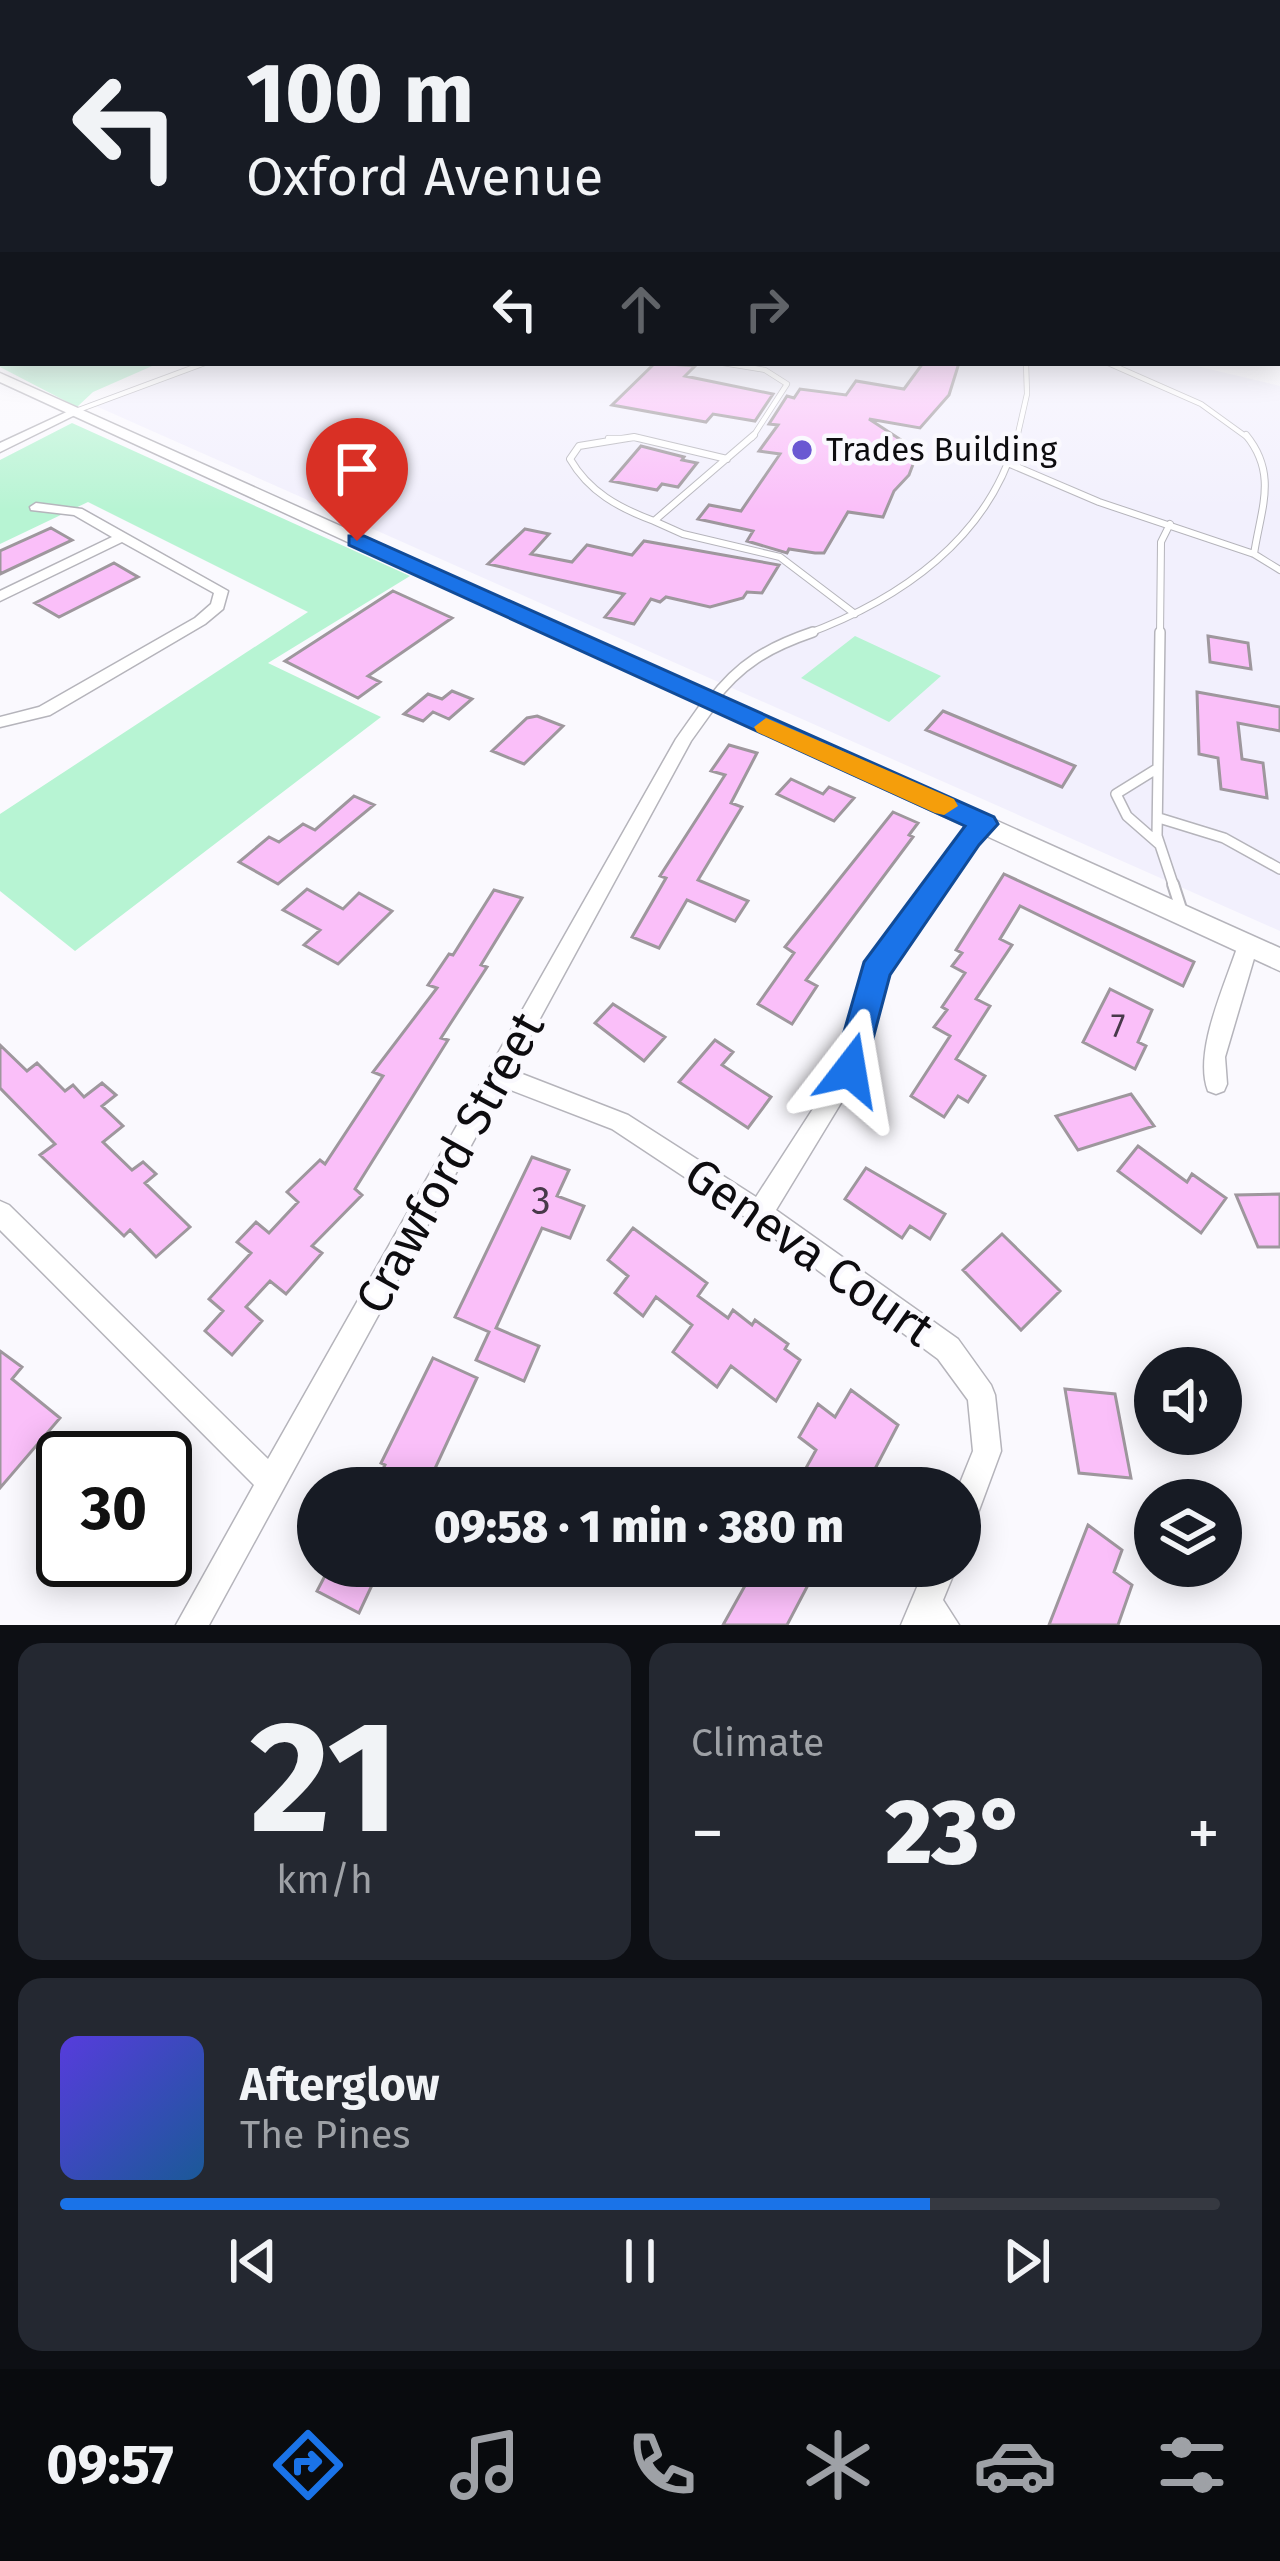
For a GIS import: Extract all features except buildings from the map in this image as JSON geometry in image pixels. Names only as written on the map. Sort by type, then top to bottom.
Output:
[{"type":"street","points":[[0,377],[1280,960]]},
{"type":"street","points":[[0,448],[73,412]]},
{"type":"street","points":[[0,722],[44,711],[218,606],[220,591],[124,536],[77,512],[36,507]]},
{"type":"street","points":[[0,597],[124,536]]},
{"type":"street","name":"Crawford Street","points":[[193,1625],[684,739],[711,702]]},
{"type":"street","points":[[760,1214],[850,1070],[875,971],[969,838],[985,824]]},
{"type":"street","points":[[1216,1084],[1214,1057],[1248,945]]},
{"type":"street","name":"Geneva Court","points":[[500,1076],[620,1122],[760,1214],[948,1349],[981,1395],[987,1451],[981,1467]]},
{"type":"street","points":[[0,1213],[271,1482]]},
{"type":"street","points":[[929,1618],[937,1587]]},
{"type":"lane","points":[[73,412],[197,366]]},
{"type":"lane","points":[[654,521],[750,439],[784,395],[787,384],[782,377],[762,366]]},
{"type":"lane","points":[[711,702],[728,676],[755,652],[855,614],[913,580],[949,549],[984,508],[1010,464],[1030,383],[1027,366]]},
{"type":"lane","points":[[1115,366],[1208,407],[1252,443],[1267,469],[1254,554]]},
{"type":"lane","points":[[727,459],[620,436],[579,446],[570,459],[578,475],[627,512],[683,535],[780,557],[855,614]]},
{"type":"lane","points":[[1010,464],[1099,502],[1254,554],[1280,570]]},
{"type":"lane","points":[[1170,524],[1161,542],[1159,844],[1183,915]]},
{"type":"lane","points":[[1158,768],[1116,794],[1127,816],[1159,844]]},
{"type":"lane","points":[[1159,818],[1224,838],[1280,869]]},
{"type":"shaded area","points":[[187,366],[1197,366],[1280,386],[1280,931],[89,403]]},
{"type":"green space","points":[[152,366],[93,392],[77,407],[0,367]]},
{"type":"green space","points":[[72,423],[410,576],[268,663],[381,717],[75,951],[0,891],[0,814],[308,612],[88,502],[0,544],[0,460]]},
{"type":"green space","points":[[855,636],[941,676],[889,722],[801,678]]},
{"type":"slow traffic","points":[[766,727],[944,806]]},
{"type":"place","name":"Trades Building","points":[[802,450]]},
{"type":"route","points":[[357,541],[985,824],[969,838],[875,971],[850,1070]]}]
